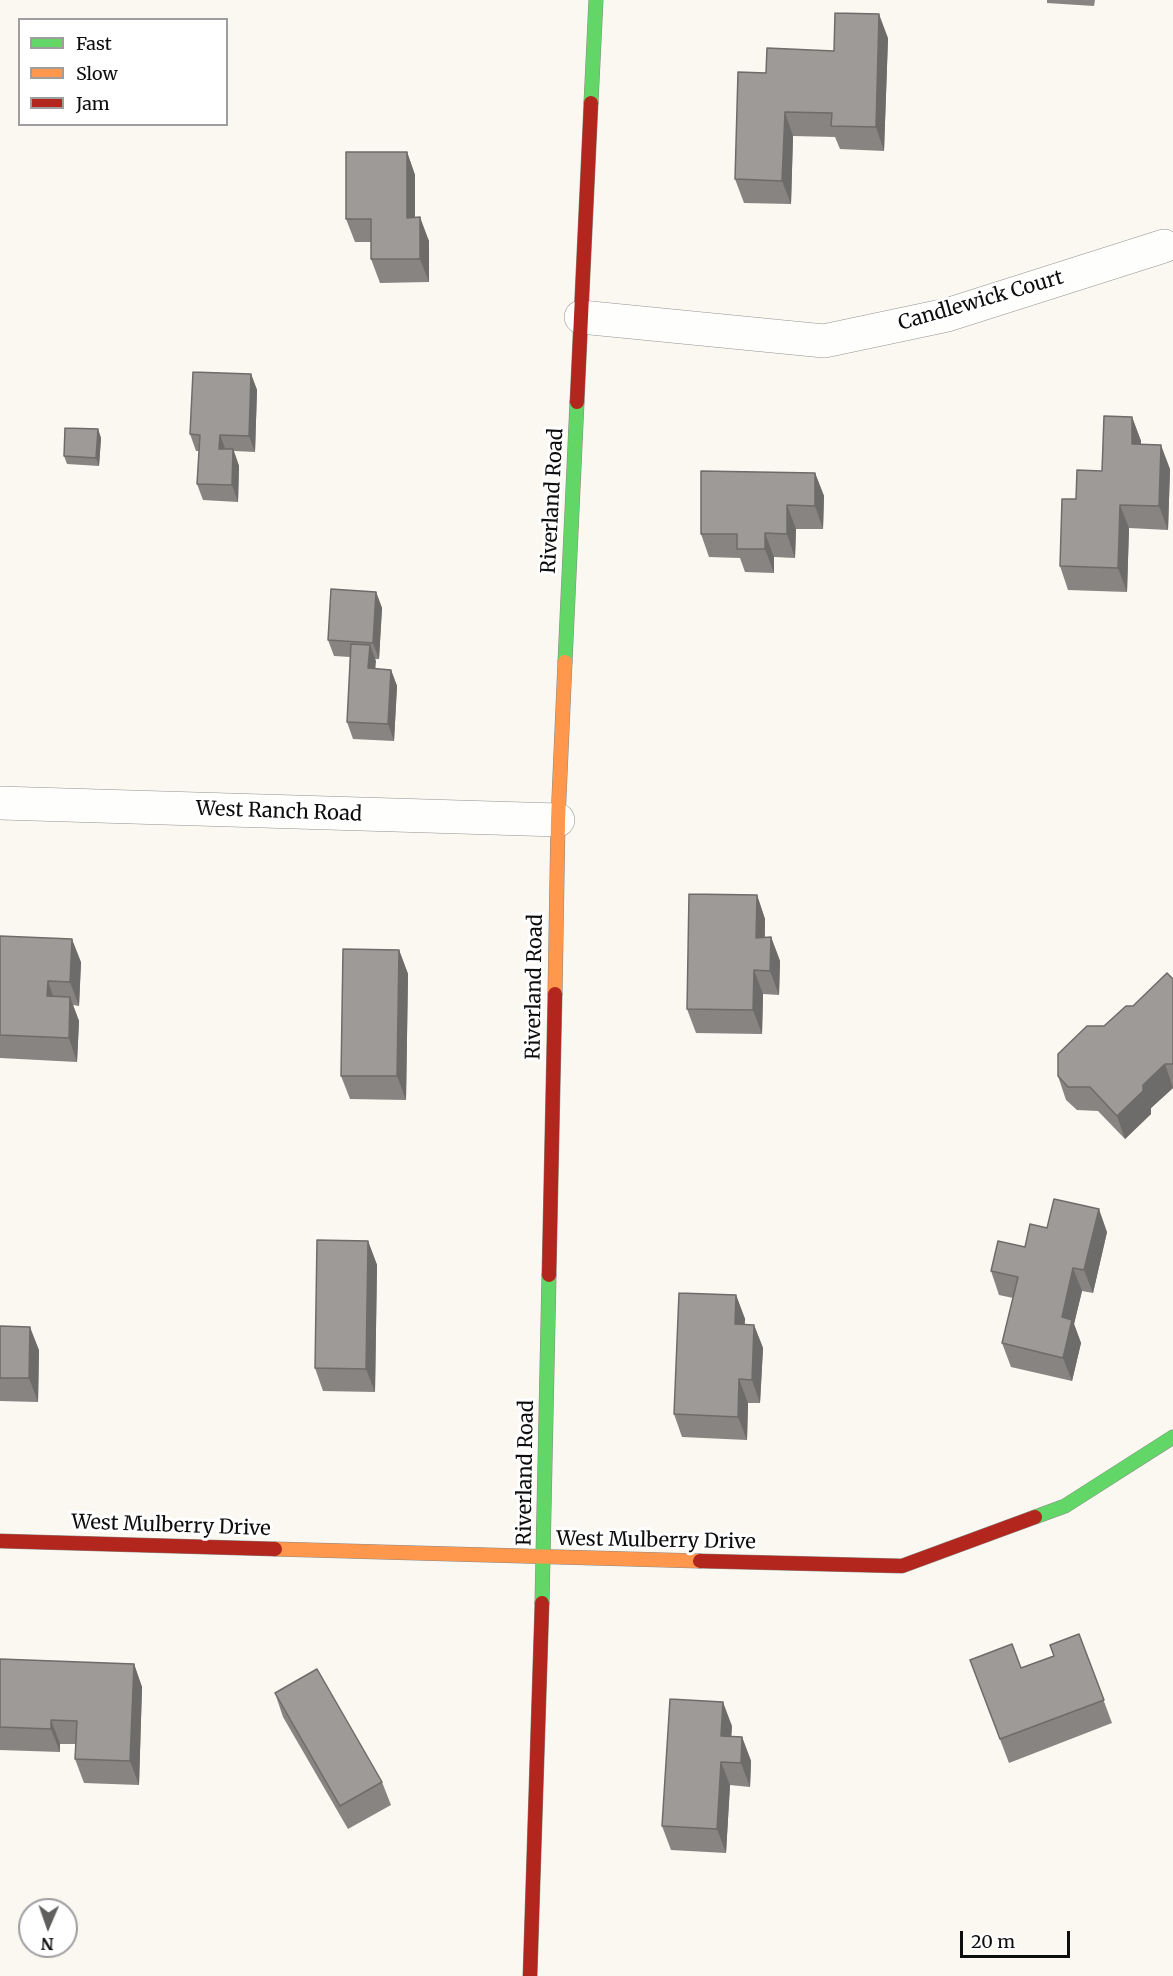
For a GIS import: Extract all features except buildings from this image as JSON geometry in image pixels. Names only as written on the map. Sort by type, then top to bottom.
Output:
[{"type":"street","name":"Riverland Road","points":[[530,1976],[544,1557],[558,820],[596,0]]},
{"type":"street","name":"Candlewick Court","points":[[581,317],[824,341],[947,315],[1164,246]]},
{"type":"street","name":"West Ranch Road","points":[[0,803],[558,820]]},
{"type":"street","name":"West Mulberry Drive","points":[[0,1541],[902,1566],[1065,1506],[1173,1437]]},
{"type":"traffic: fast","points":[[591,103],[596,0]]},
{"type":"traffic: fast","points":[[565,662],[577,402]]},
{"type":"traffic: fast","points":[[542,1603],[549,1275]]},
{"type":"traffic: fast","points":[[1035,1517],[1065,1506],[1173,1437]]},
{"type":"traffic: slow","points":[[555,994],[558,820],[565,662]]},
{"type":"traffic: slow","points":[[275,1549],[700,1561]]},
{"type":"traffic: jam","points":[[577,402],[591,103]]},
{"type":"traffic: jam","points":[[549,1275],[555,994]]},
{"type":"traffic: jam","points":[[700,1561],[902,1566],[1035,1517]]},
{"type":"traffic: jam","points":[[0,1541],[275,1549]]},
{"type":"traffic: jam","points":[[530,1976],[542,1603]]}]
